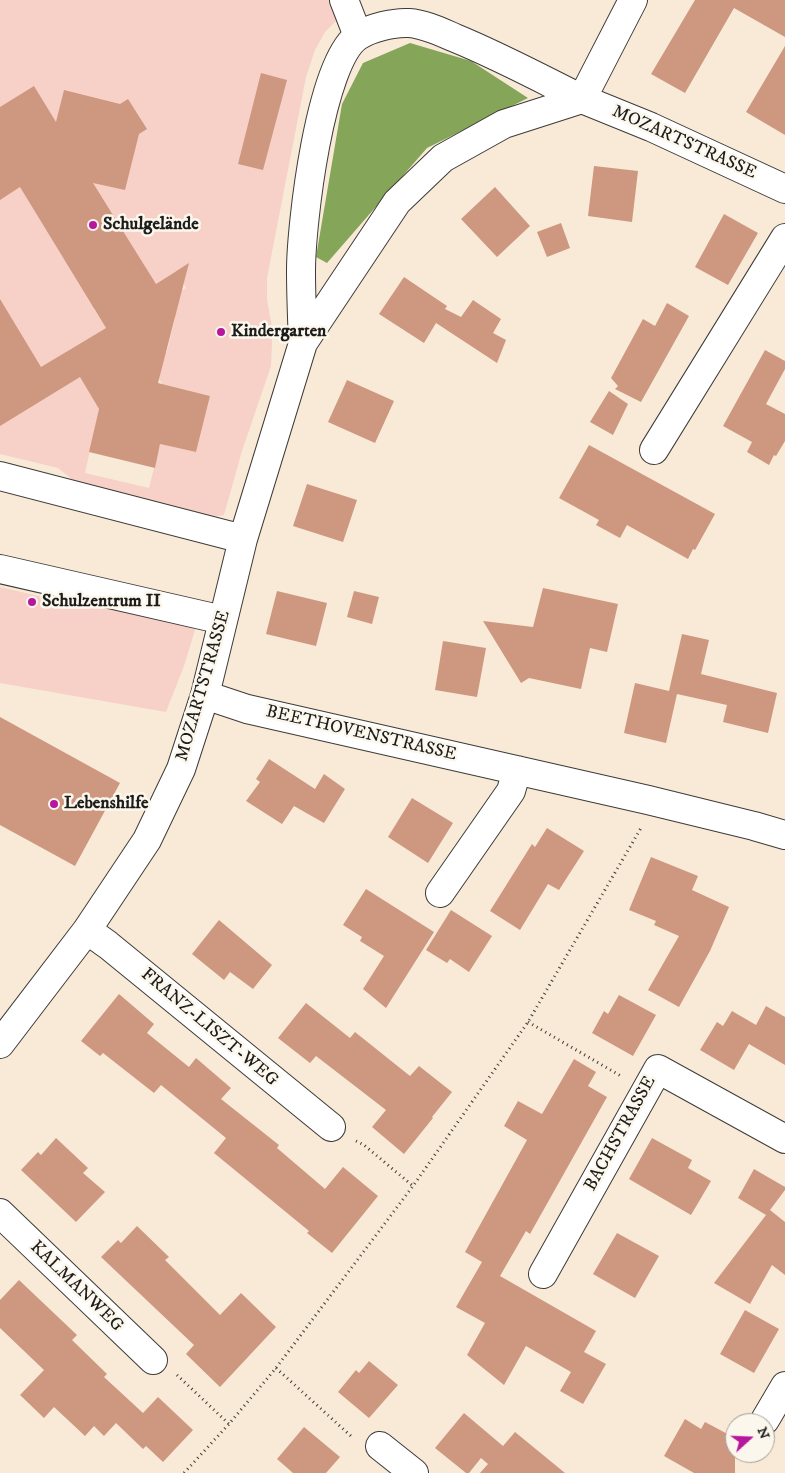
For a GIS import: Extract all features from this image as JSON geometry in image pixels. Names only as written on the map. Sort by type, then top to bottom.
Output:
[{"type":"street","points":[[344,0],[358,36]]},
{"type":"street","points":[[582,99],[633,0]]},
{"type":"street","name":"MOZARTSTRASSE","points":[[303,343],[301,270],[308,184],[318,127],[332,78],[343,52],[358,36],[389,24],[410,23],[430,28],[478,47],[582,99],[651,127],[785,189]]},
{"type":"street","name":"MOZARTSTRASSE","points":[[0,1044],[87,930],[147,840],[181,769],[205,696],[242,539],[303,343],[397,202],[443,158],[504,124],[582,99]]},
{"type":"street","points":[[654,450],[785,238]]},
{"type":"street","points":[[0,476],[242,539]]},
{"type":"street","points":[[0,569],[223,620]]},
{"type":"street","name":"BEETHOVENSTRASSE","points":[[205,696],[247,708],[648,800],[785,835]]},
{"type":"street","points":[[440,893],[511,791],[517,770]]},
{"type":"street","name":"FRANZ-LISZT-WEG","points":[[87,930],[108,945],[331,1127]]},
{"type":"street","name":"BACHSTRASSE","points":[[543,1274],[651,1079],[785,1139]]},
{"type":"street","name":"KALMANWEG","points":[[0,1213],[153,1360]]},
{"type":"street","points":[[769,1413],[785,1386]]},
{"type":"street","points":[[380,1446],[414,1473]]},
{"type":"path","points":[[184,1473],[229,1424],[276,1368],[413,1186],[528,1022],[641,827],[648,800]]},
{"type":"path","points":[[528,1022],[651,1079]]},
{"type":"path","points":[[331,1127],[364,1146],[413,1186]]},
{"type":"path","points":[[153,1360],[173,1372],[229,1424]]},
{"type":"path","points":[[276,1368],[368,1452],[380,1446]]},
{"type":"shaded area","name":"Schulgelände","points":[[0,0],[333,0],[339,18],[325,32],[315,50],[306,77],[267,278],[267,299],[272,343],[271,366],[242,451],[224,515],[207,518],[84,489],[58,468],[0,454]],"holes":[[[176,271],[186,288],[172,296],[175,319],[167,351],[154,370],[162,384],[210,396],[196,452],[160,444],[149,488],[85,473],[99,409],[66,352],[106,328],[94,309],[120,293],[156,284]]]},
{"type":"shaded area","points":[[0,587],[85,607],[120,602],[190,624],[195,630],[184,666],[166,712],[0,683]]},
{"type":"green space","points":[[410,43],[471,61],[528,98],[427,148],[327,263],[316,257],[342,104],[363,63]]},
{"type":"building","points":[[695,0],[785,0],[785,37],[734,8],[685,93],[651,74]]},
{"type":"building","points":[[785,46],[785,135],[746,112]]},
{"type":"building","points":[[261,73],[287,80],[263,170],[238,164]]},
{"type":"building","points":[[34,86],[56,122],[64,90],[120,104],[128,99],[147,129],[139,134],[125,190],[93,183],[156,284],[189,263],[158,383],[210,396],[196,452],[160,444],[155,468],[89,452],[99,409],[80,377],[0,426],[0,299],[41,367],[106,328],[20,187],[0,200],[0,107]]},
{"type":"building","points":[[594,166],[638,171],[632,222],[588,216]]},
{"type":"building","points":[[495,187],[530,226],[497,257],[461,219]]},
{"type":"building","points":[[724,214],[758,233],[728,285],[695,267]]},
{"type":"building","points":[[561,223],[570,248],[547,257],[537,232]]},
{"type":"building","points":[[404,277],[447,306],[445,309],[461,317],[473,300],[501,319],[493,333],[506,340],[497,363],[436,323],[424,343],[379,314]]},
{"type":"building","points":[[667,303],[689,316],[641,402],[615,389],[618,386],[611,378],[643,319],[655,326]]},
{"type":"building","points":[[765,350],[785,361],[785,369],[766,404],[785,414],[785,441],[769,465],[747,452],[752,442],[723,426]]},
{"type":"building","points":[[347,380],[394,401],[375,443],[328,422]]},
{"type":"building","points":[[609,391],[628,404],[613,435],[590,422]]},
{"type":"building","points":[[589,445],[715,514],[688,559],[627,525],[620,538],[596,525],[599,520],[559,498]]},
{"type":"building","points":[[307,484],[357,500],[343,542],[293,526]]},
{"type":"building","points":[[543,588],[618,604],[607,652],[590,648],[581,689],[529,678],[521,683],[483,621],[533,627]]},
{"type":"building","points":[[277,591],[327,603],[316,646],[266,634]]},
{"type":"building","points":[[354,591],[379,597],[372,624],[347,617]]},
{"type":"building","points":[[682,634],[709,640],[701,674],[777,693],[768,733],[723,722],[727,705],[677,694],[666,743],[624,733],[635,683],[669,691]]},
{"type":"building","points":[[443,641],[486,648],[477,697],[435,690]]},
{"type":"building","name":"Lebenshilfe","points":[[0,717],[120,783],[75,866],[0,825]]},
{"type":"building","points":[[269,759],[315,789],[324,774],[345,789],[324,823],[294,806],[282,824],[246,801],[260,782],[256,779]]},
{"type":"building","points":[[412,798],[453,823],[428,863],[388,837]]},
{"type":"building","points":[[547,828],[584,851],[559,890],[548,884],[520,930],[490,911],[532,844],[535,847]]},
{"type":"building","points":[[651,857],[698,876],[692,890],[729,907],[710,951],[679,1007],[648,990],[679,936],[654,925],[656,921],[629,910]]},
{"type":"building","points":[[366,889],[434,932],[386,1008],[363,989],[384,956],[360,941],[362,937],[343,925]]},
{"type":"building","points":[[451,910],[492,936],[469,972],[450,959],[447,963],[426,950]]},
{"type":"building","points":[[219,920],[272,965],[253,989],[230,972],[224,980],[192,954]]},
{"type":"building","points":[[119,994],[154,1024],[147,1033],[189,1067],[196,1058],[231,1088],[221,1099],[279,1145],[277,1148],[325,1189],[343,1167],[378,1196],[332,1253],[307,1233],[309,1231],[214,1153],[226,1138],[161,1085],[154,1093],[103,1053],[100,1056],[81,1041]]},
{"type":"building","points":[[619,995],[656,1015],[633,1056],[592,1033],[604,1011],[608,1014]]},
{"type":"building","points":[[306,1003],[350,1038],[355,1032],[410,1076],[419,1066],[452,1092],[404,1154],[372,1127],[386,1110],[316,1056],[310,1063],[278,1038]]},
{"type":"building","points":[[766,1006],[785,1017],[785,1065],[749,1044],[734,1070],[700,1050],[717,1022],[723,1026],[732,1011],[756,1025]]},
{"type":"building","points":[[574,1059],[596,1072],[588,1086],[607,1097],[530,1234],[526,1231],[500,1276],[596,1331],[584,1352],[606,1364],[583,1404],[560,1391],[571,1372],[526,1346],[504,1385],[467,1355],[485,1323],[456,1307],[482,1262],[465,1252],[527,1140],[504,1126],[518,1101],[542,1114]]},
{"type":"building","points":[[56,1138],[88,1168],[83,1173],[105,1192],[76,1222],[21,1170],[38,1152],[41,1155]]},
{"type":"building","points":[[652,1138],[692,1160],[688,1168],[711,1181],[691,1215],[629,1179]]},
{"type":"building","points":[[754,1169],[785,1187],[785,1190],[770,1210],[785,1222],[785,1275],[772,1265],[750,1304],[714,1283],[766,1215],[738,1198]]},
{"type":"building","points":[[137,1226],[169,1257],[165,1260],[220,1315],[241,1293],[276,1327],[220,1387],[186,1354],[194,1345],[101,1257],[118,1240],[121,1243]]},
{"type":"building","points":[[617,1233],[659,1256],[635,1298],[593,1274]]},
{"type":"building","points":[[19,1280],[77,1335],[72,1340],[107,1374],[104,1377],[143,1413],[158,1397],[193,1430],[163,1462],[146,1446],[143,1449],[116,1423],[104,1436],[94,1426],[85,1436],[54,1407],[44,1418],[20,1395],[44,1370],[0,1328],[0,1300]]},
{"type":"building","points":[[745,1310],[779,1329],[754,1373],[720,1354]]},
{"type":"building","points":[[369,1361],[398,1385],[369,1418],[338,1392],[356,1370],[359,1373]]},
{"type":"building","points":[[464,1413],[503,1446],[515,1432],[565,1473],[480,1473],[488,1464],[481,1458],[469,1473],[466,1473],[435,1448]]},
{"type":"building","points":[[685,1419],[701,1429],[705,1422],[725,1433],[725,1463],[735,1463],[735,1473],[694,1473],[664,1456]]},
{"type":"building","points":[[304,1427],[340,1457],[326,1473],[293,1473],[277,1459]]},
{"type":"place","name":"Schulgelände","points":[[93,225]]},
{"type":"place","name":"Kindergarten","points":[[221,332]]},
{"type":"place","name":"Schulzentrum II","points":[[32,602]]},
{"type":"place","name":"Lebenshilfe","points":[[54,804]]}]
